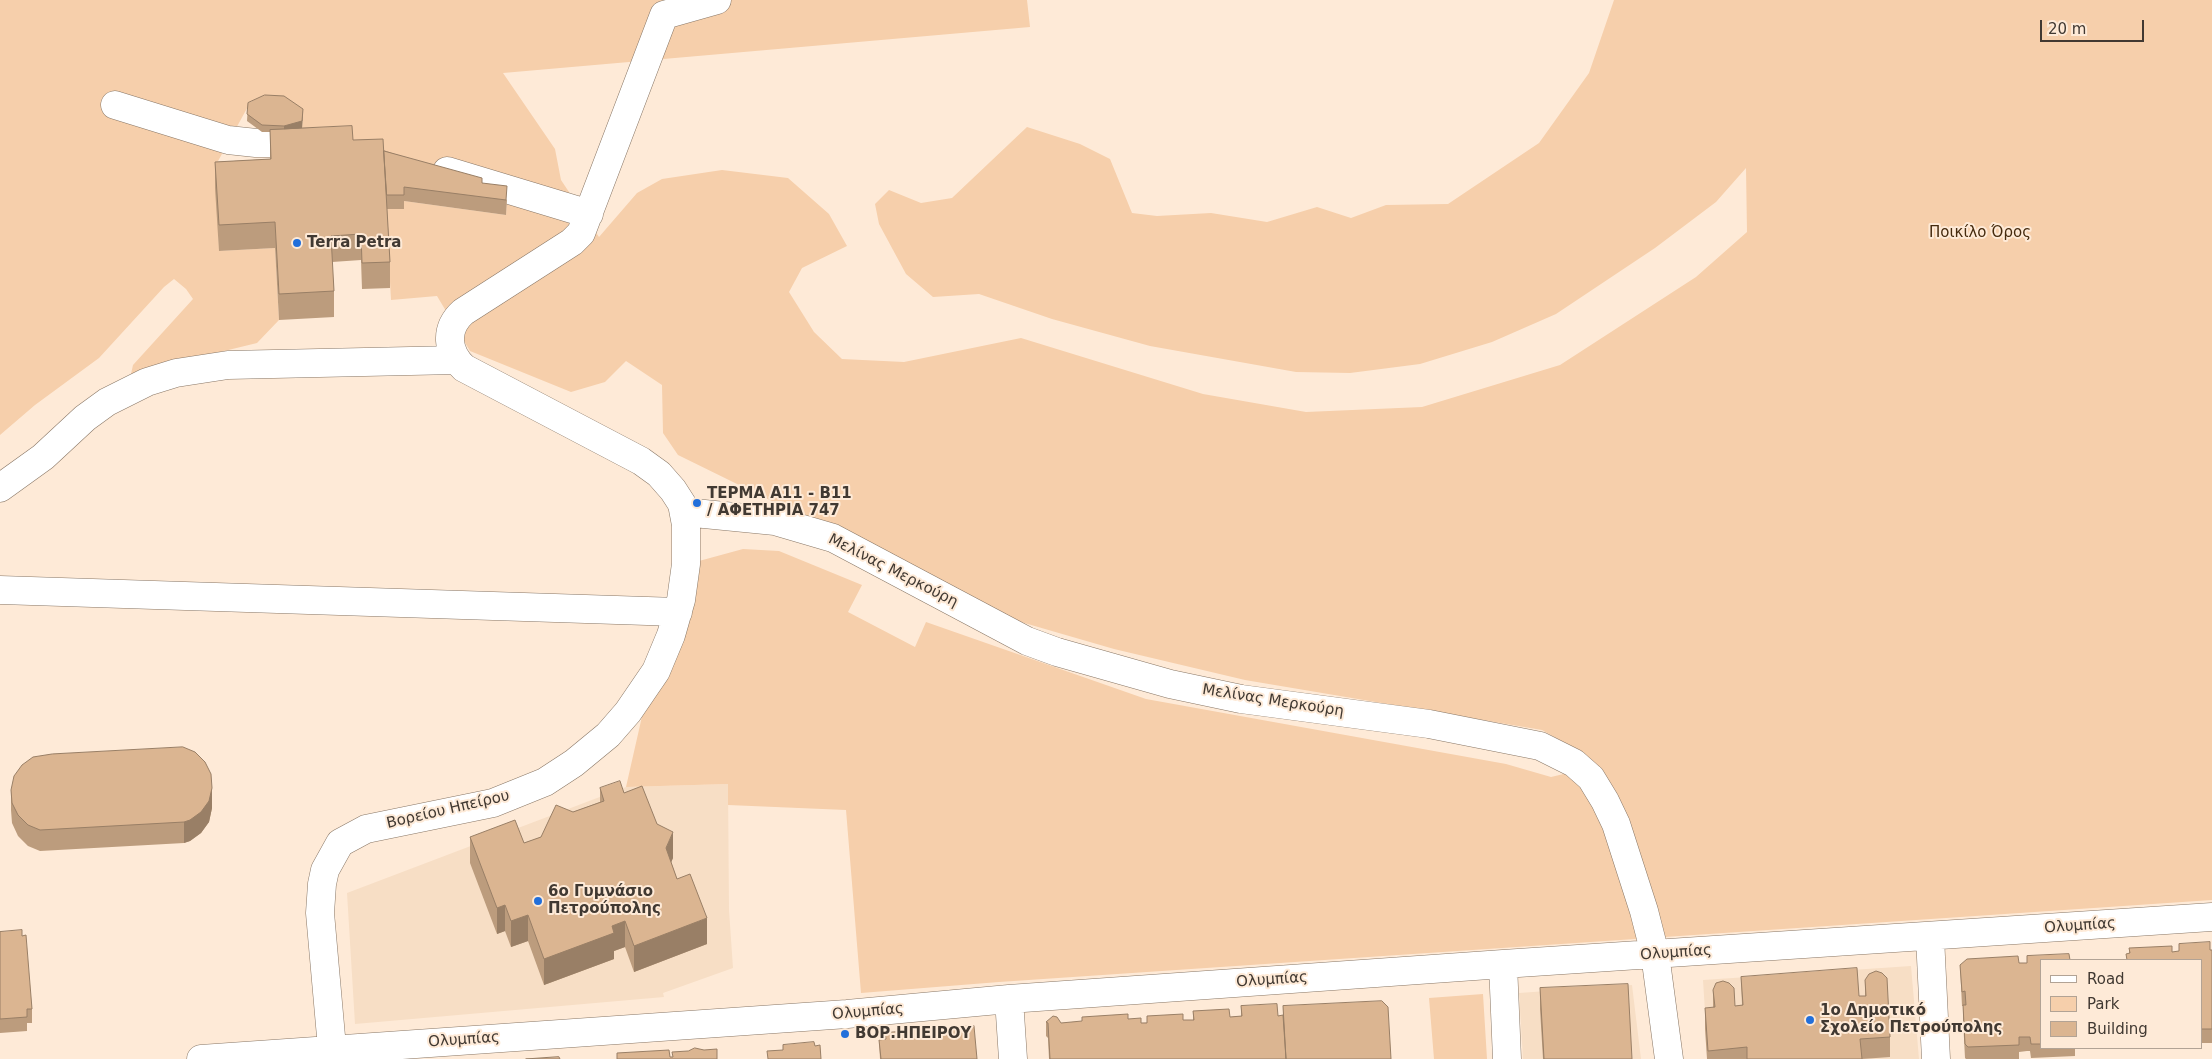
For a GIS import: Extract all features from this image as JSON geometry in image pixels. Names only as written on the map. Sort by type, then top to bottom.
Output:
[{"type":"street","points":[[684,512],[672,490],[646,464],[469,371],[454,356],[450,335],[458,316],[576,239],[583,230],[589,214],[662,8],[717,0]]},
{"type":"street","points":[[114,104],[228,140],[256,143],[336,144]]},
{"type":"street","points":[[423,164],[589,214]]},
{"type":"street","points":[[0,488],[43,457],[96,410],[133,388],[170,374],[209,367],[454,356]]},
{"type":"street","name":"Βορείου Ηπείρου","points":[[333,1054],[320,913],[324,870],[340,843],[366,829],[502,800],[545,782],[574,764],[618,724],[646,688],[668,644],[678,612],[686,564],[684,512]]},
{"type":"street","name":"Μελίνας Μερκούρη","points":[[684,512],[775,521],[833,538],[1027,641],[1057,652],[1170,684],[1241,699],[1428,724],[1540,746],[1558,753],[1574,763],[1591,778],[1605,800],[1616,824],[1644,910],[1654,954],[1669,1059]]},
{"type":"street","points":[[0,590],[678,612]]},
{"type":"street","name":"Ολυμπίας","points":[[201,1059],[333,1054],[847,1014],[1009,999],[2212,917]]},
{"type":"street","points":[[1930,936],[1936,1059]]},
{"type":"street","points":[[1502,964],[1507,1059]]},
{"type":"street","points":[[1009,999],[1013,1059]]},
{"type":"shaded area","name":"6ο Γυμνάσιο Πετρούπολης","points":[[728,784],[729,910],[733,968],[663,993],[664,997],[355,1024],[347,893],[626,787]]},
{"type":"shaded area","name":"1ο Δημοτικό Σχολείο Πετρούπολης","points":[[1911,966],[1919,1059],[1708,1059],[1703,980]]},
{"type":"shaded area","points":[[1632,985],[1641,1059],[1523,1059],[1519,993]]},
{"type":"green space","name":"Ποικίλο Όρος","points":[[0,0],[1027,0],[1030,27],[503,73],[555,149],[561,180],[599,237],[637,193],[662,179],[722,170],[788,178],[829,214],[847,246],[802,268],[789,292],[814,332],[842,359],[904,362],[1021,338],[1203,394],[1306,412],[1422,407],[1560,365],[1696,277],[1747,232],[1746,168],[1716,202],[1655,248],[1556,314],[1492,342],[1420,364],[1350,373],[1296,372],[1150,346],[1052,319],[979,294],[933,297],[906,274],[879,224],[875,204],[889,190],[921,203],[952,198],[1027,127],[1080,144],[1110,159],[1132,213],[1157,216],[1211,213],[1267,222],[1317,207],[1351,218],[1386,205],[1448,204],[1539,143],[1589,73],[1614,0],[2212,0],[2212,900],[861,993],[846,810],[728,805],[728,784],[626,787],[643,712],[699,561],[743,549],[779,551],[862,585],[848,612],[915,647],[926,622],[1146,699],[1506,764],[1551,777],[1593,767],[1575,749],[1542,730],[1245,680],[1114,649],[1014,620],[678,455],[663,433],[662,385],[626,361],[605,382],[571,392],[470,351],[437,296],[391,300],[386,209],[403,209],[404,201],[506,215],[507,200],[319,154],[302,128],[303,116],[265,103],[251,101],[217,163],[219,251],[275,248],[279,320],[257,343],[216,353],[140,380],[131,374],[133,365],[193,299],[186,289],[174,279],[164,287],[99,358],[35,405],[0,435]]},
{"type":"green space","points":[[1483,994],[1487,1059],[1434,1059],[1429,998]]},
{"type":"building","points":[[265,95],[284,96],[303,109],[302,121],[284,126],[262,125],[247,114],[248,103]]},
{"type":"building","points":[[352,126],[353,140],[383,139],[390,262],[362,263],[361,234],[331,236],[334,291],[279,294],[275,222],[219,225],[215,162],[271,159],[270,130]]},
{"type":"building","points":[[384,151],[482,178],[482,183],[507,186],[506,200],[404,187],[404,195],[387,195]]},
{"type":"building","points":[[183,747],[195,752],[205,762],[211,774],[212,788],[209,801],[201,812],[184,822],[40,830],[28,825],[18,815],[12,803],[11,790],[14,776],[22,765],[33,757],[52,754]]},
{"type":"building","points":[[620,781],[624,793],[642,786],[657,824],[673,832],[666,848],[677,879],[690,874],[707,918],[634,946],[625,921],[612,926],[614,933],[544,959],[528,915],[511,921],[505,905],[497,908],[470,837],[515,820],[524,843],[541,837],[556,805],[573,812],[604,801],[600,788]]},
{"type":"building","points":[[22,930],[22,936],[26,935],[32,1009],[27,1009],[27,1017],[0,1019],[0,932]]},
{"type":"building","points":[[2210,942],[2210,950],[2212,950],[2212,1029],[2202,1029],[2202,959],[2127,959],[2126,954],[2130,953],[2129,948],[2172,946],[2172,952],[2179,951],[2179,944]]},
{"type":"building","points":[[2069,954],[2070,959],[2040,959],[2040,1044],[2031,1044],[2030,1037],[2019,1037],[2019,1045],[1968,1047],[1965,1044],[1963,1005],[1966,1005],[1965,991],[1962,992],[1960,965],[1967,959],[2018,956],[2019,963],[2027,963],[2027,956]]},
{"type":"building","name":"1ο Δημοτικό Σχολείο Πετρούπολης","points":[[1857,968],[1859,996],[1866,996],[1865,980],[1869,974],[1876,971],[1882,973],[1887,978],[1890,1037],[1860,1039],[1862,1059],[1747,1059],[1747,1047],[1708,1051],[1705,1008],[1715,1007],[1713,990],[1716,983],[1723,981],[1729,983],[1734,988],[1735,1006],[1743,1005],[1741,977]]},
{"type":"building","points":[[1628,984],[1632,1059],[1544,1059],[1540,988]]},
{"type":"building","points":[[1382,1001],[1388,1007],[1391,1059],[1286,1059],[1283,1006]]},
{"type":"building","points":[[1277,1004],[1278,1016],[1283,1015],[1286,1059],[1050,1059],[1048,1023],[1046,1022],[1053,1016],[1057,1017],[1061,1023],[1082,1021],[1082,1017],[1128,1014],[1128,1019],[1141,1018],[1141,1023],[1147,1023],[1147,1016],[1183,1014],[1183,1020],[1194,1020],[1193,1011],[1229,1009],[1230,1017],[1242,1016],[1241,1006]]},
{"type":"building","points":[[974,1026],[977,1059],[881,1059],[879,1040],[886,1039],[885,1033]]},
{"type":"building","points":[[814,1042],[815,1046],[820,1045],[821,1059],[768,1059],[767,1051],[783,1050],[783,1045]]},
{"type":"building","points":[[695,1048],[704,1050],[717,1049],[717,1059],[617,1059],[617,1053],[669,1050],[670,1057],[673,1057],[672,1052],[688,1051]]},
{"type":"building","points":[[559,1057],[560,1059],[526,1059]]},
{"type":"place","name":"Terra Petra","points":[[297,243]]},
{"type":"place","name":"ΤΕΡΜΑ Α11 - Β11 / ΑΦΕΤΗΡΙΑ 747","points":[[697,503]]},
{"type":"place","name":"6ο Γυμνάσιο Πετρούπολης","points":[[538,901]]},
{"type":"place","name":"1ο Δημοτικό Σχολείο Πετρούπολης","points":[[1810,1020]]},
{"type":"place","name":"ΒΟΡ.ΗΠΕΙΡΟΥ","points":[[845,1034]]}]
